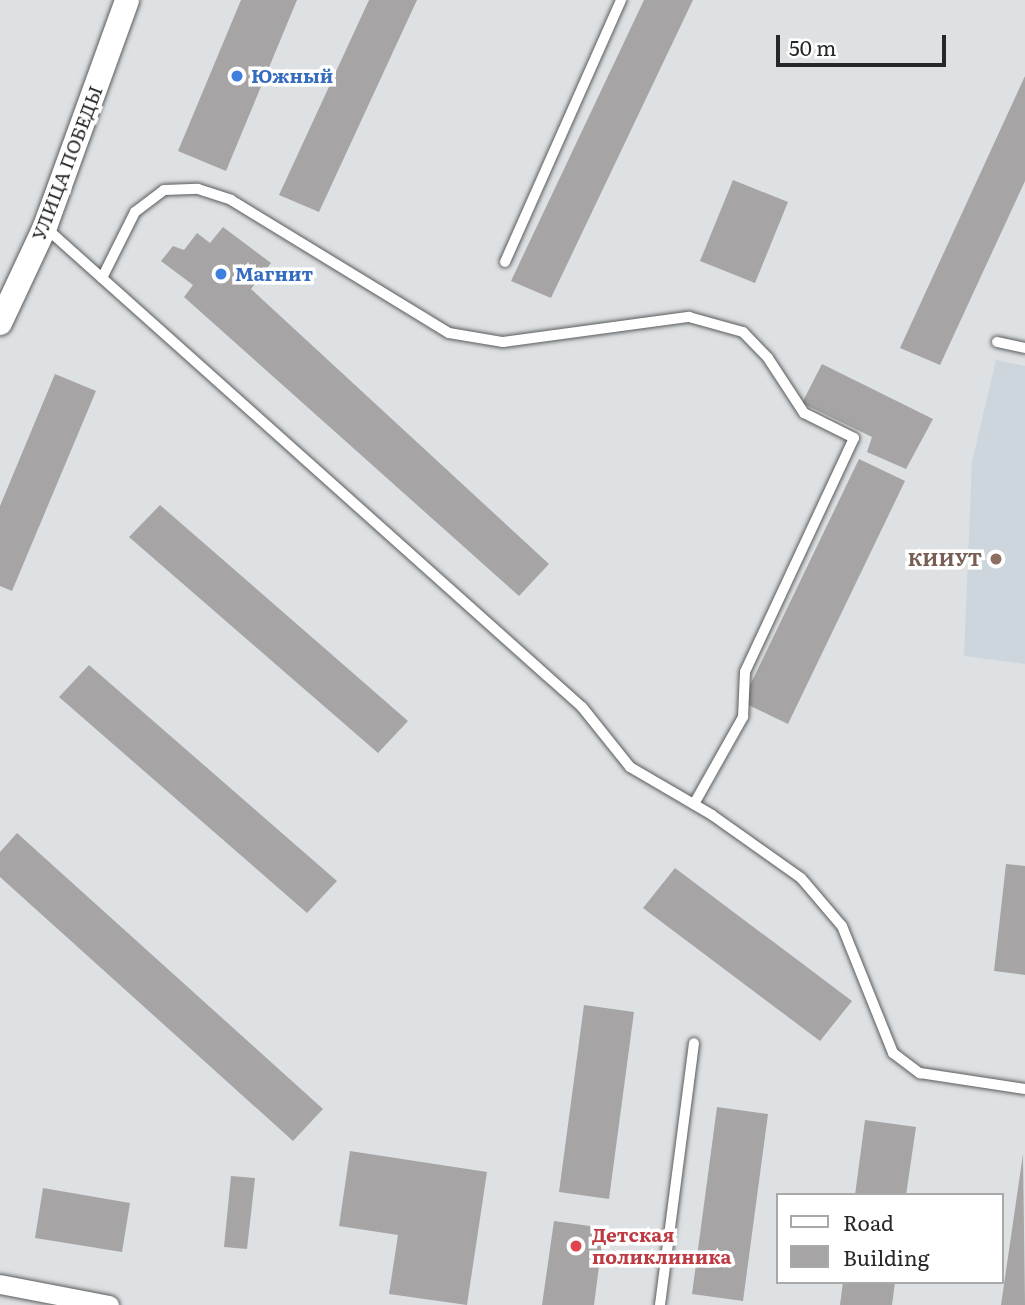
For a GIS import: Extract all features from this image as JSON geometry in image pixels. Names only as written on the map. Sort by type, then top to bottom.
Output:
[{"type":"street","name":"УЛИЦА ПОБЕДЫ","points":[[0,323],[45,227],[127,0]]},
{"type":"street","points":[[0,1284],[108,1305]]},
{"type":"lane","points":[[505,262],[621,0]]},
{"type":"lane","points":[[102,278],[135,212],[164,190],[198,189],[231,200],[449,333],[503,342],[689,317],[743,332],[768,358],[804,413],[854,438],[745,672],[743,717],[694,804]]},
{"type":"lane","points":[[45,227],[582,707],[630,767],[694,804],[801,878],[842,926],[893,1053],[920,1073],[1025,1089]]},
{"type":"lane","points":[[997,342],[1025,348]]},
{"type":"lane","points":[[660,1305],[694,1043]]},
{"type":"shaded area","name":"КИИУТ","points":[[996,360],[1025,366],[1025,664],[964,656],[972,462]]},
{"type":"building","name":"Южный","points":[[241,0],[297,0],[226,171],[178,151]]},
{"type":"building","points":[[369,0],[417,0],[319,212],[279,195]]},
{"type":"building","points":[[644,0],[693,0],[551,298],[511,281]]},
{"type":"building","points":[[1025,76],[1025,181],[940,365],[900,348]]},
{"type":"building","points":[[733,180],[788,202],[755,283],[700,261]]},
{"type":"building","points":[[223,227],[271,263],[251,289],[549,564],[519,596],[184,297],[193,285],[161,261],[173,246],[184,250],[197,233],[210,243]]},
{"type":"building","points":[[822,364],[933,419],[906,469],[867,452],[872,437],[802,403]]},
{"type":"building","points":[[55,374],[96,391],[12,591],[0,586],[0,506]]},
{"type":"building","points":[[859,459],[905,481],[788,724],[742,702]]},
{"type":"building","points":[[160,505],[408,721],[378,753],[129,537]]},
{"type":"building","points":[[89,665],[337,881],[307,913],[59,697]]},
{"type":"building","points":[[17,833],[323,1109],[293,1141],[0,877],[0,852]]},
{"type":"building","points":[[1006,864],[1025,866],[1025,975],[994,971]]},
{"type":"building","points":[[675,868],[852,1001],[820,1041],[643,908]]},
{"type":"building","points":[[584,1005],[634,1012],[609,1199],[559,1192]]},
{"type":"building","points":[[717,1107],[768,1114],[743,1301],[692,1294]]},
{"type":"building","points":[[865,1120],[916,1127],[906,1193],[855,1193]]},
{"type":"building","points":[[350,1151],[487,1172],[467,1305],[389,1294],[398,1235],[339,1226]]},
{"type":"building","points":[[1023,1154],[1025,1305],[1001,1305]]},
{"type":"building","points":[[231,1176],[255,1178],[247,1249],[224,1247]]},
{"type":"building","points":[[43,1188],[130,1203],[122,1252],[35,1238]]},
{"type":"building","points":[[554,1221],[604,1228],[594,1305],[542,1305]]},
{"type":"building","points":[[843,1284],[895,1284],[892,1305],[840,1305]]},
{"type":"place","name":"Южный","points":[[237,76]]},
{"type":"place","name":"Магнит","points":[[221,274]]},
{"type":"place","name":"КИИУТ","points":[[996,559]]},
{"type":"place","name":"Детская поликлиника","points":[[576,1246]]}]
